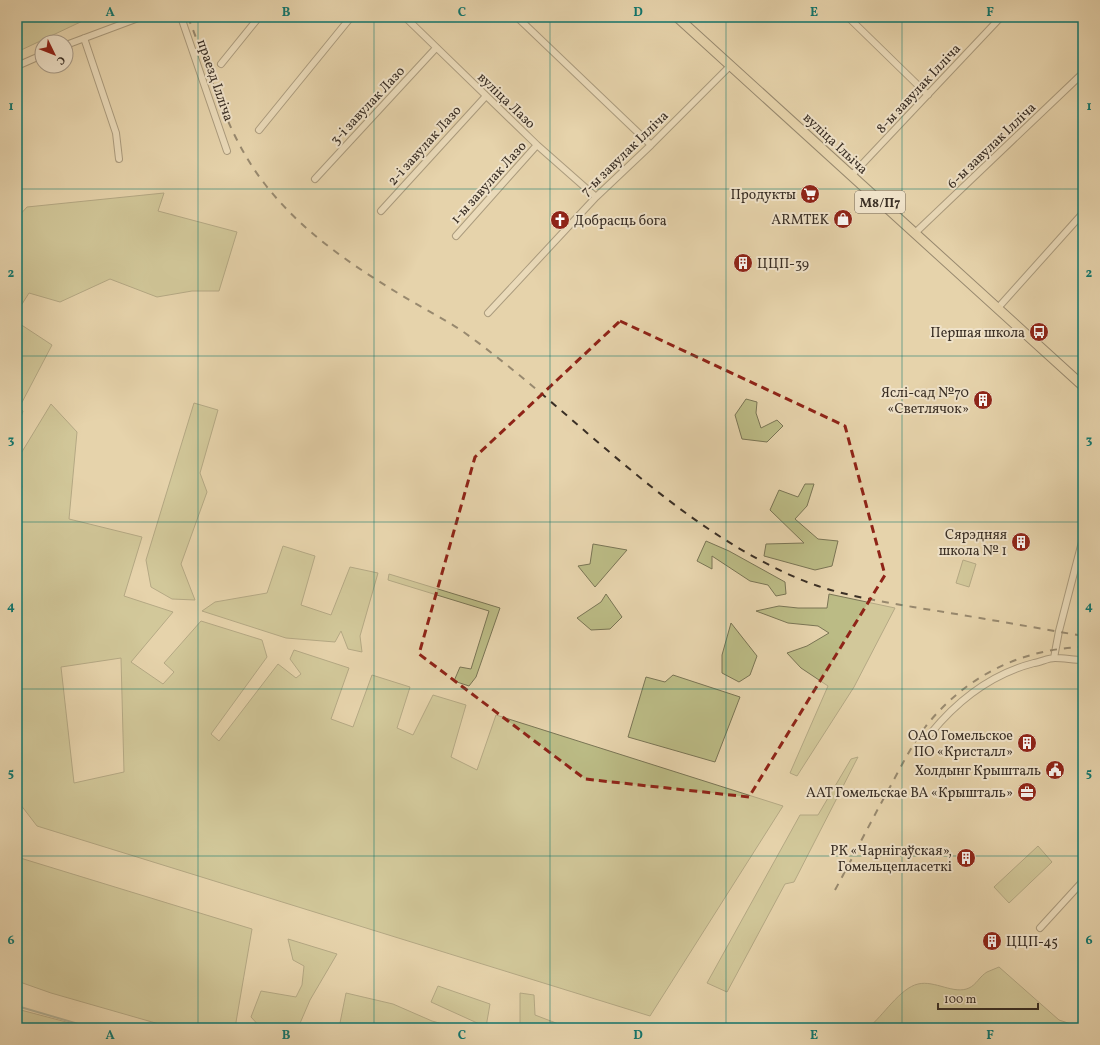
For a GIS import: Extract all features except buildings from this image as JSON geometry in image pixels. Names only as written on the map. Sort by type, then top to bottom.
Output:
[{"type":"main road","name":"вуліца Ільіча","points":[[678,17],[1083,386]]},
{"type":"street","points":[[74,42],[141,17]]},
{"type":"street","name":"праезд Ілліча","points":[[181,17],[227,151]]},
{"type":"street","points":[[222,64],[259,17]]},
{"type":"street","points":[[260,130],[351,17]]},
{"type":"street","name":"вуліца Лазо","points":[[405,17],[537,145],[596,197]]},
{"type":"street","points":[[517,17],[652,145]]},
{"type":"street","points":[[848,17],[928,95]]},
{"type":"street","name":"8-ы завулак Ілліча","points":[[851,176],[1001,17]]},
{"type":"street","points":[[84,38],[116,133],[119,159]]},
{"type":"street","name":"3-і завулак Лазо","points":[[315,179],[436,48]]},
{"type":"street","points":[[17,66],[34,59]]},
{"type":"street","name":"7-ы завулак Ілліча","points":[[488,313],[596,197],[652,145],[731,65]]},
{"type":"street","name":"6-ы завулак Ілліча","points":[[915,233],[1083,73]]},
{"type":"street","name":"2-і завулак Лазо","points":[[381,211],[486,96]]},
{"type":"street","name":"1-ы завулак Лазо","points":[[456,236],[537,145]]},
{"type":"street","points":[[997,309],[1083,213]]},
{"type":"street","points":[[1054,658],[1059,631],[1080,557],[1083,538]]},
{"type":"street","points":[[930,733],[947,712],[968,695],[984,685],[1020,667],[1054,658],[1083,660]]},
{"type":"street","points":[[1040,928],[1083,882]]},
{"type":"highlighted area","points":[[620,321],[845,426],[885,575],[749,797],[585,779],[419,654],[475,457]]},
{"type":"green space","points":[[17,17],[91,17],[55,34],[34,34],[34,44],[17,52]]},
{"type":"green space","points":[[164,193],[158,211],[237,232],[219,291],[192,291],[157,297],[110,279],[60,302],[29,293],[17,312],[17,218],[27,207]]},
{"type":"green space","points":[[17,322],[52,345],[19,408],[23,411],[17,430]]},
{"type":"green space","points":[[746,399],[757,402],[756,413],[761,428],[777,420],[783,426],[767,442],[742,439],[735,415]]},
{"type":"green space","points":[[194,403],[218,410],[200,473],[207,492],[181,564],[195,600],[172,599],[151,587],[146,560]]},
{"type":"green space","points":[[51,404],[77,432],[69,519],[142,537],[124,596],[173,612],[131,662],[163,684],[174,672],[164,663],[201,621],[262,640],[267,657],[211,734],[219,741],[278,664],[296,678],[301,674],[290,659],[294,650],[349,668],[331,719],[353,727],[372,675],[410,687],[397,728],[413,735],[433,695],[466,705],[451,757],[477,770],[496,715],[783,806],[650,1016],[37,826],[17,800],[17,497],[22,487],[17,460]],"holes":[[[121,658],[124,772],[74,783],[61,667]]]},
{"type":"green space","points":[[805,484],[814,484],[807,506],[795,519],[818,539],[838,541],[832,566],[815,570],[764,556],[766,544],[804,543],[770,510],[779,490],[798,497]]},
{"type":"green space","points":[[706,541],[729,551],[785,582],[786,594],[776,596],[768,585],[750,581],[712,556],[712,569],[697,561]]},
{"type":"green space","points":[[593,544],[627,550],[595,587],[578,566],[590,564]]},
{"type":"green space","points":[[283,546],[315,556],[301,605],[331,615],[350,567],[378,573],[360,636],[362,652],[348,649],[341,631],[335,642],[286,638],[202,611],[215,602],[267,593]]},
{"type":"green space","points":[[963,560],[976,564],[969,587],[956,583]]},
{"type":"green space","points":[[389,574],[500,608],[476,677],[469,686],[454,681],[460,667],[471,669],[489,611],[388,580]]},
{"type":"green space","points":[[606,594],[622,617],[610,629],[591,630],[577,618],[601,602]]},
{"type":"green space","points":[[829,594],[895,608],[854,687],[797,776],[790,773],[828,686],[801,668],[787,653],[807,646],[829,633],[818,626],[788,623],[756,611],[779,606],[798,608],[827,608]]},
{"type":"green space","points":[[731,623],[757,656],[750,675],[739,682],[722,673],[722,655]]},
{"type":"green space","points":[[673,675],[740,697],[715,762],[628,737],[646,677],[665,682]]},
{"type":"green space","points":[[858,757],[794,882],[785,884],[727,992],[707,983],[800,815],[818,815],[851,759]]},
{"type":"green space","points":[[1038,846],[1052,862],[1009,903],[994,887]]},
{"type":"green space","points":[[17,857],[252,929],[235,1028],[173,1028],[51,993],[17,981]]},
{"type":"green space","points":[[288,939],[337,954],[310,1000],[298,1028],[261,1028],[251,1017],[261,991],[296,997],[302,985],[304,966],[293,960]]},
{"type":"green space","points":[[999,967],[1059,1020],[1083,1028],[868,1028],[898,997],[911,987],[924,983],[963,990],[971,987],[987,972]]},
{"type":"green space","points":[[438,986],[490,1004],[486,1027],[431,1002]]},
{"type":"green space","points":[[346,993],[393,1004],[432,1021],[457,1028],[339,1028]]},
{"type":"green space","points":[[520,993],[534,995],[535,1015],[569,1028],[520,1028]]},
{"type":"green space","points":[[17,1009],[89,1028],[17,1028]]},
{"type":"waterway","points":[[17,1006],[92,1028]]},
{"type":"railway","points":[[188,17],[220,103],[239,144],[264,183],[294,216],[345,259],[401,295],[465,333],[506,364],[625,465],[707,528],[751,555],[811,584],[854,596],[884,602],[1083,636]]},
{"type":"railway","points":[[835,890],[909,751],[926,726],[941,709],[958,693],[976,680],[1016,660],[1037,653],[1083,647]]},
{"type":"place","name":"Продукты","points":[[810,194]]},
{"type":"place","name":"ARMTEK","points":[[843,219]]},
{"type":"place","name":"Добрасць бога","points":[[560,220]]},
{"type":"place","name":"ЦЦП-39","points":[[743,263]]},
{"type":"place","name":"Першая школа","points":[[1039,332]]},
{"type":"place","name":"Яслі-сад №70 «Светлячок»","points":[[983,400]]},
{"type":"place","name":"Сярэдняя школа № 1","points":[[1021,542]]},
{"type":"place","name":"ОАО Гомельское ПО «Кристалл»","points":[[1027,743]]},
{"type":"place","name":"Холдынг Крышталь","points":[[1055,770]]},
{"type":"place","name":"ААТ Гомельскае ВА «Крышталь»","points":[[1027,792]]},
{"type":"place","name":"РК «Чарнігаўская», Гомельцепласеткі","points":[[966,858]]},
{"type":"place","name":"ЦЦП-45","points":[[992,941]]}]
